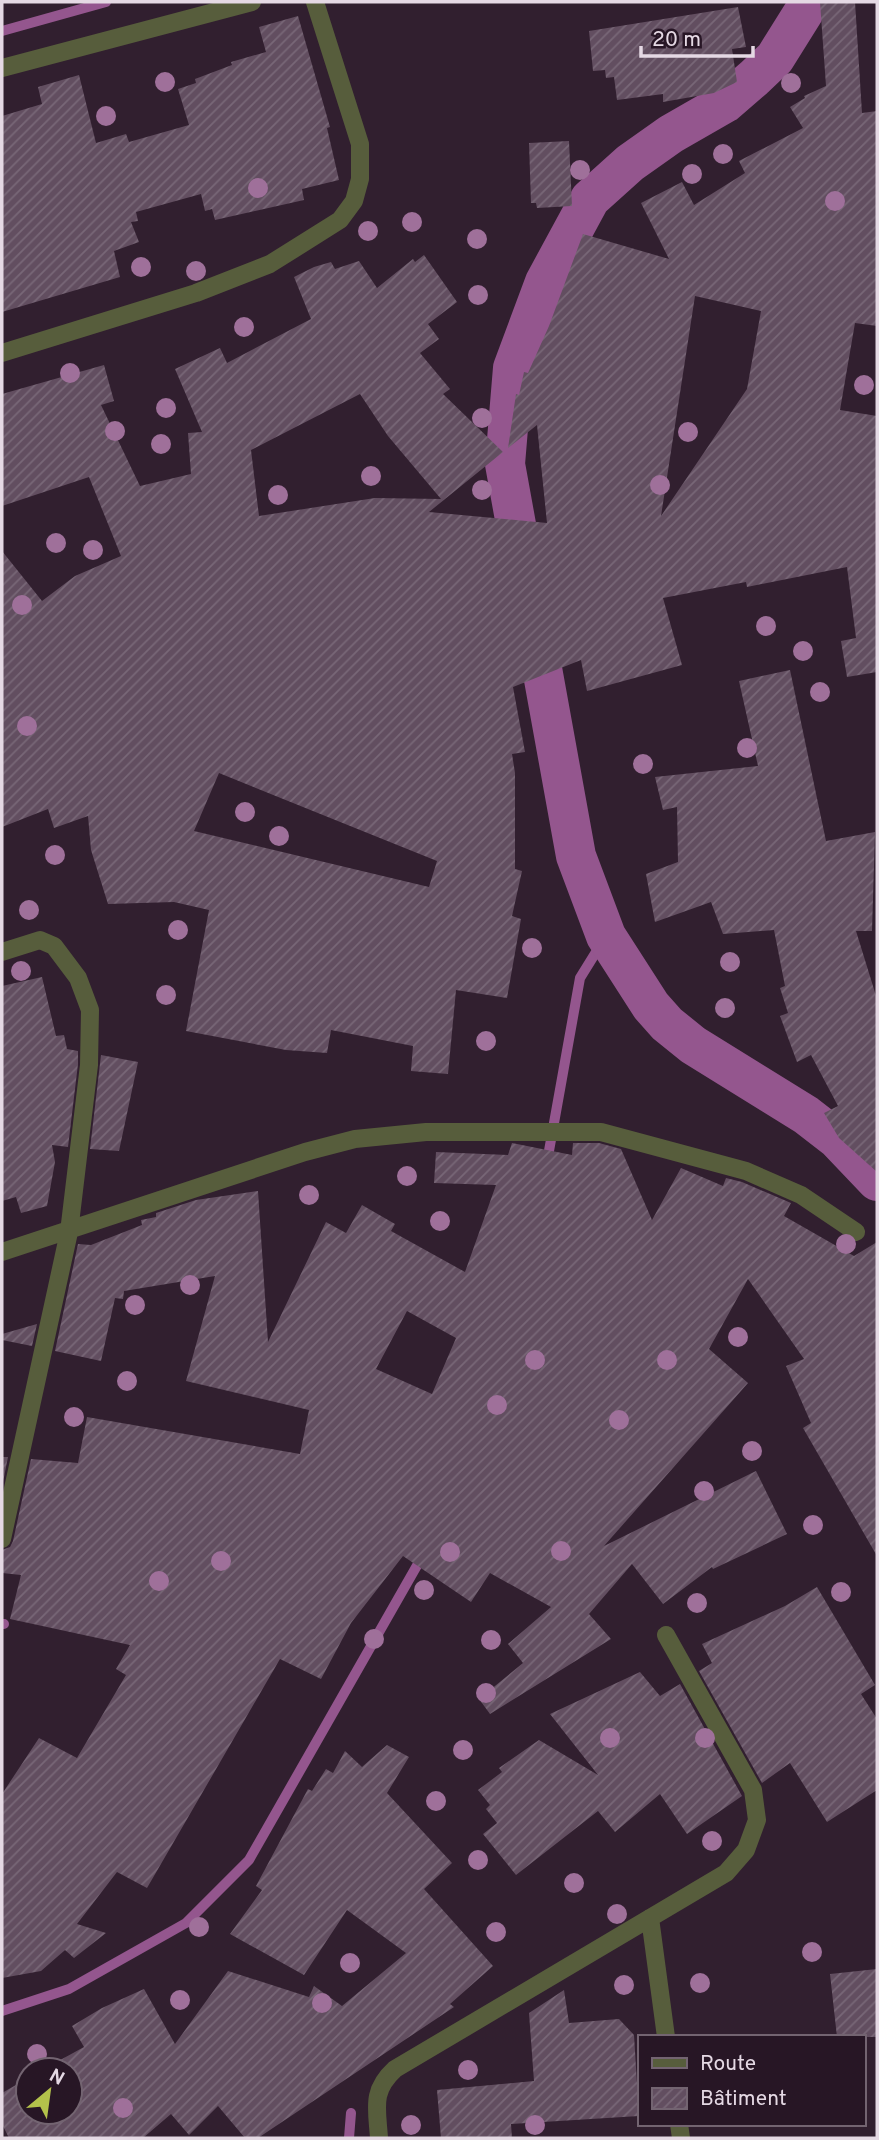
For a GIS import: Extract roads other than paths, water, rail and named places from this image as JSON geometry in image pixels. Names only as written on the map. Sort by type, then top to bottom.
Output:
[{"type":"street","points":[[2,68],[252,2]]},
{"type":"street","points":[[2,353],[233,279],[270,264],[340,220],[354,201],[360,179],[360,144],[315,2]]},
{"type":"street","points":[[2,952],[40,940],[54,946],[78,978],[90,1010],[89,1065],[69,1232],[2,1539]]},
{"type":"street","points":[[2,1252],[305,1152],[355,1139],[426,1132],[601,1132],[746,1171],[801,1195],[856,1232]]},
{"type":"street","points":[[379,2138],[376,2099],[382,2081],[395,2069],[726,1873],[746,1850],[757,1820],[752,1790],[666,1635]]},
{"type":"street","points":[[650,1918],[666,2035]]},
{"type":"waterway","points":[[2,31],[106,2]]},
{"type":"waterway","points":[[810,2],[775,58],[754,78],[725,103],[671,134],[630,163],[590,199],[545,282],[513,368],[505,464],[576,856],[606,936],[651,1006],[667,1024],[693,1045],[806,1115],[837,1139],[877,1181]]},
{"type":"waterway","points":[[547,1162],[580,978],[606,936]]},
{"type":"waterway","points":[[2,2011],[69,1989],[186,1923],[249,1860],[423,1555]]},
{"type":"waterway","points":[[349,2138],[351,2113]]}]
